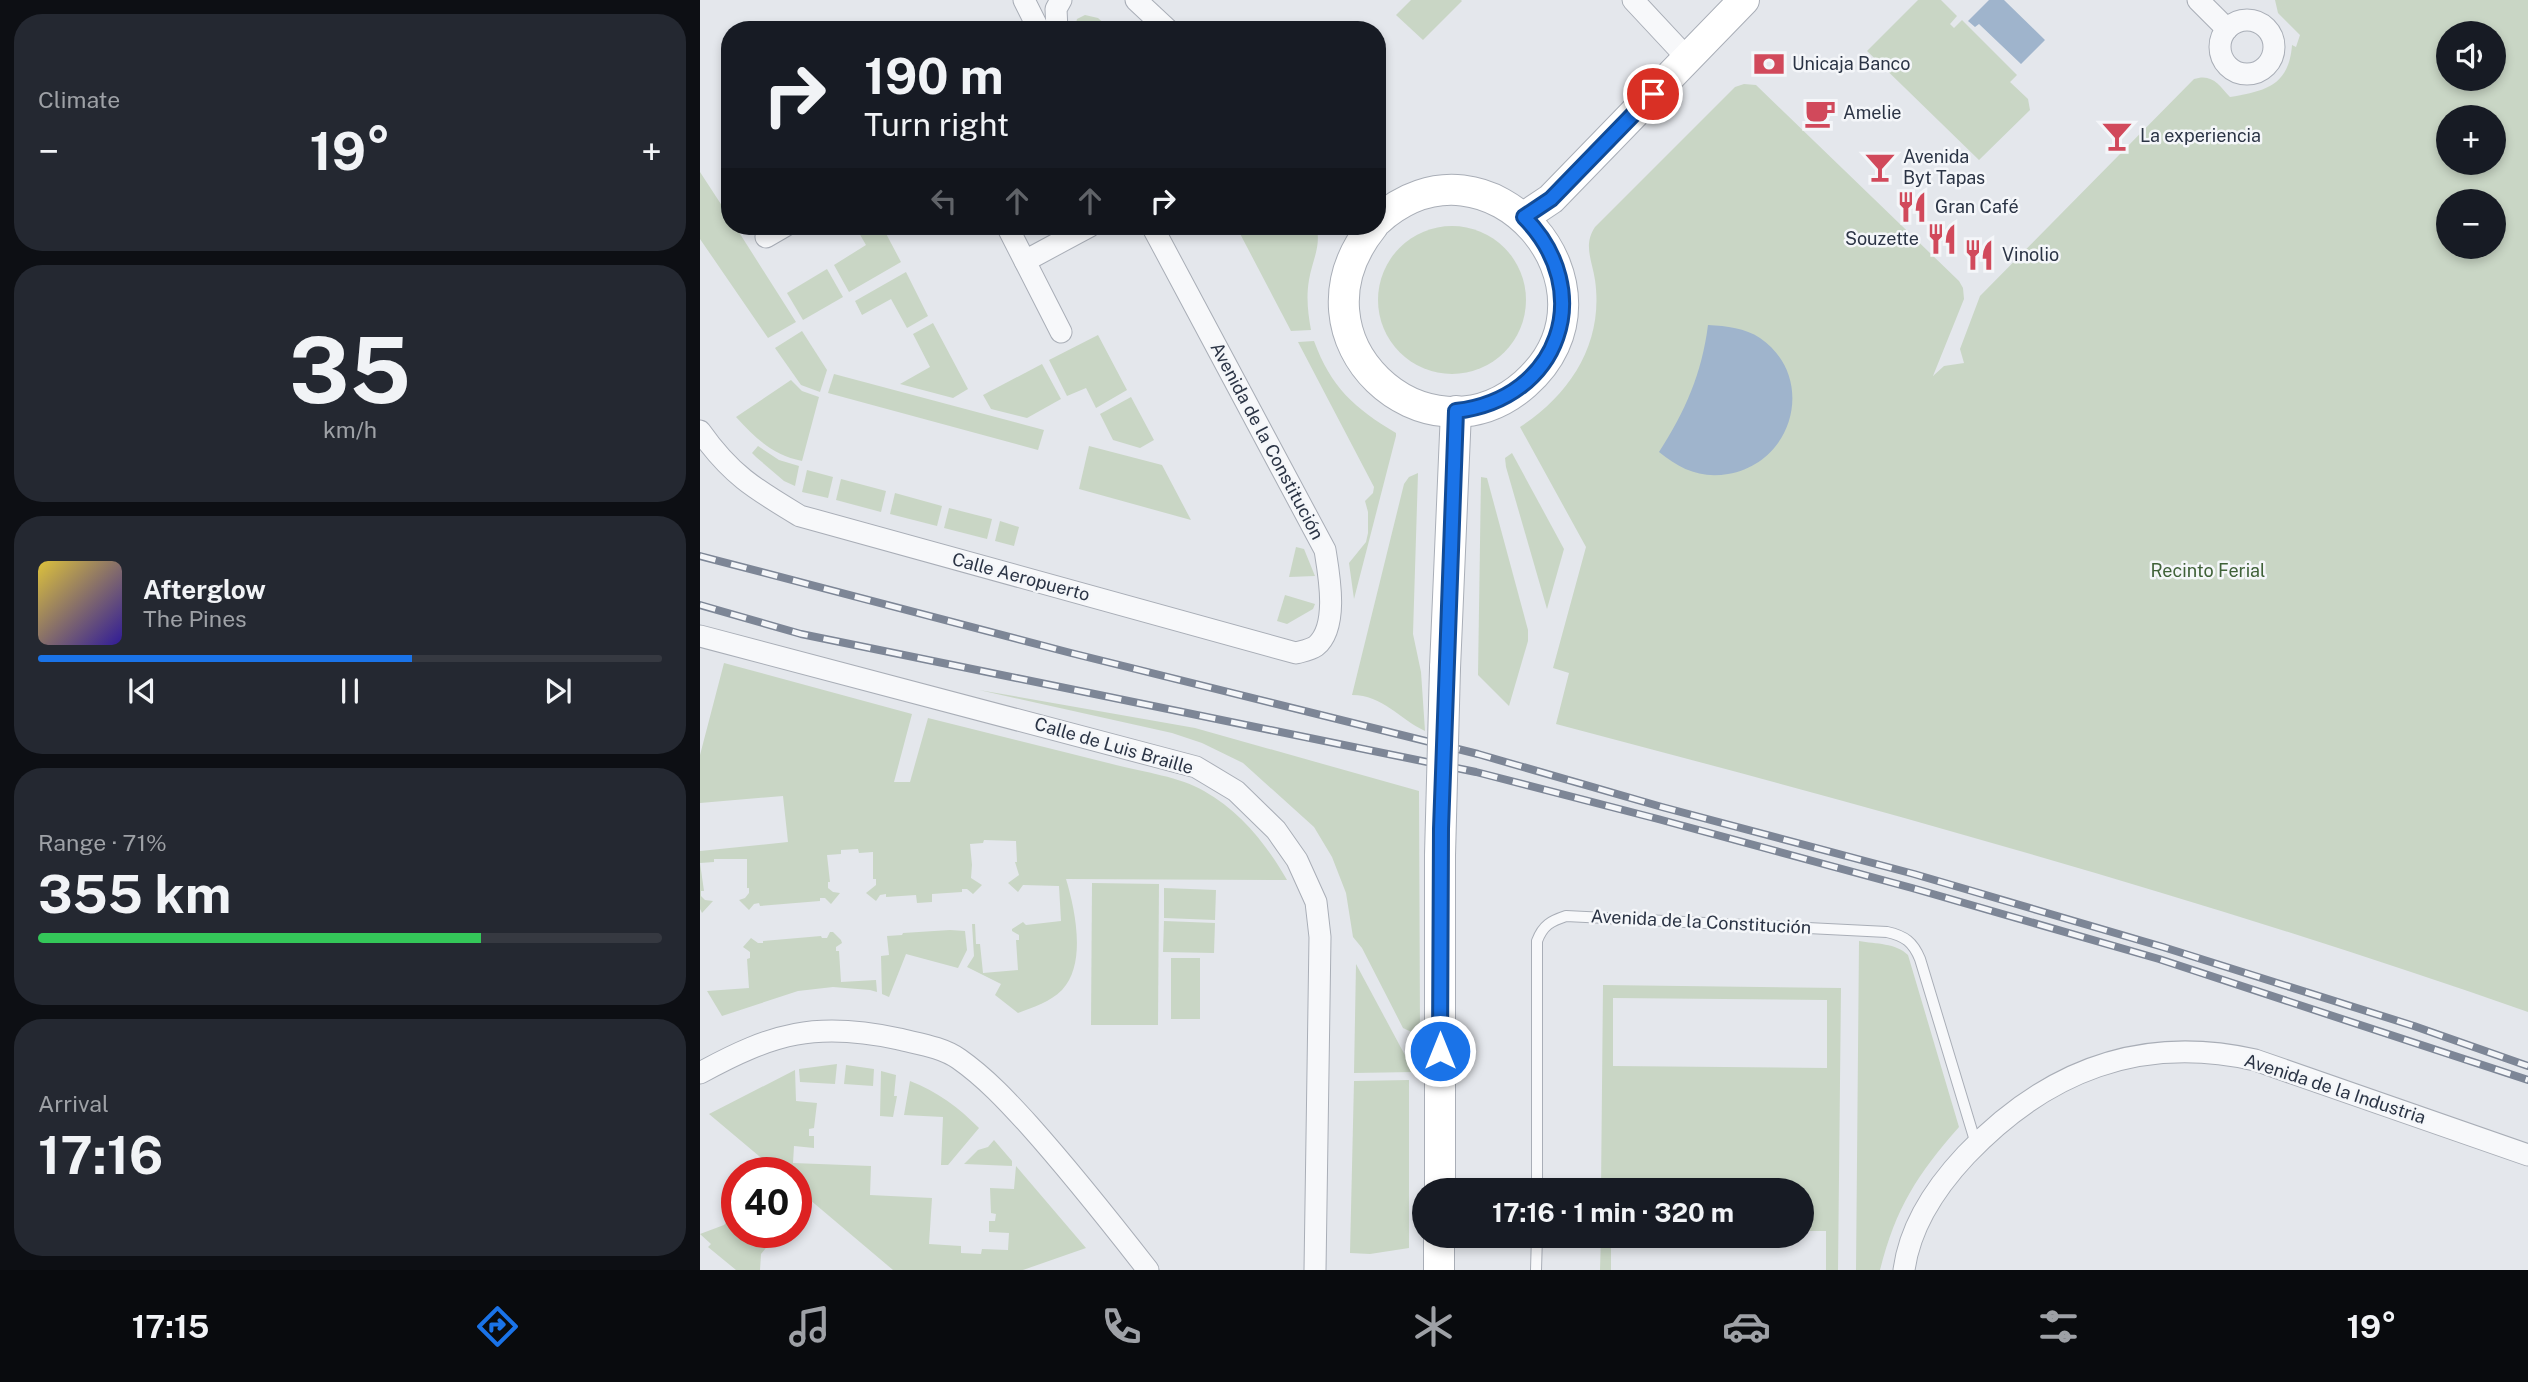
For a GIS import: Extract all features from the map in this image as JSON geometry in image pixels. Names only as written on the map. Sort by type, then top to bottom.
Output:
[{"type":"street","points":[[1024,0],[1034,21]]},
{"type":"street","points":[[1056,21],[1056,9],[1060,0]]},
{"type":"street","points":[[1136,0],[1158,21]]},
{"type":"street","points":[[1633,0],[1688,59]]},
{"type":"street","points":[[1524,217],[1551,199],[1744,0]]},
{"type":"street","points":[[2198,0],[2227,29]]},
{"type":"street","points":[[1366,235],[1351,261],[1343,303],[1345,325],[1353,345],[1363,364],[1377,380],[1394,394],[1424,407],[1456,411],[1493,404],[1525,384],[1549,355],[1561,320],[1561,282],[1548,246],[1524,217],[1484,196],[1455,191],[1440,192],[1410,199],[1386,216]]},
{"type":"street","points":[[1012,235],[1062,332]]},
{"type":"street","points":[[1025,261],[1073,235]]},
{"type":"street","name":"Avenida de la Constitución","points":[[1157,235],[1325,550],[1330,582],[1328,623],[1319,644],[1310,650],[1296,653]]},
{"type":"street","points":[[1440,1178],[1440,855],[1456,411]]},
{"type":"street","name":"Calle Aeropuerto","points":[[700,431],[715,453],[753,488],[800,516],[1296,653]]},
{"type":"street","name":"Calle de Luis Braille","points":[[700,636],[1196,767],[1236,790],[1276,830],[1297,860],[1315,902],[1320,937],[1315,1270]]},
{"type":"street","points":[[700,1073],[745,1050],[783,1036],[825,1030],[863,1031],[927,1045],[958,1058],[998,1092],[1075,1176],[1148,1270]]},
{"type":"street","name":"Avenida de la Industria","points":[[1903,1270],[1906,1254],[1927,1202],[1976,1144],[2039,1092],[2073,1075],[2104,1064],[2149,1054],[2187,1051],[2224,1053],[2255,1060],[2528,1155]]},
{"type":"street","points":[[1439,1270],[1440,1248]]},
{"type":"lane","name":"Avenida de la Constitución","points":[[1536,1178],[1537,941],[1541,929],[1552,920],[1566,916],[1873,931],[1903,936],[1914,946],[1920,959],[1976,1144]]},
{"type":"lane","points":[[1536,1248],[1536,1270]]},
{"type":"green space","points":[[1411,0],[1462,1],[1423,40],[1396,15]]},
{"type":"green space","points":[[1918,0],[1941,0],[1957,16],[1950,24],[1954,28],[1962,20],[2017,75],[2010,82],[2028,99],[2030,110],[1979,160],[1867,51]]},
{"type":"green space","name":"Recinto Ferial","points":[[2275,0],[2528,0],[2528,1012],[2288,932],[2045,858],[1556,724],[1569,673],[1553,668],[1586,547],[1520,427],[1538,414],[1569,382],[1589,345],[1596,303],[1589,246],[1595,227],[1735,87],[1744,84],[1756,85],[1959,281],[1964,299],[1933,376],[1944,366],[1964,363],[1960,349],[1980,296],[2194,79],[2210,79],[2219,84],[2230,97],[2264,89],[2280,78],[2286,70],[2292,45],[2296,47],[2300,35],[2278,13]]},
{"type":"green space","points":[[1085,15],[1101,21],[1076,21]]},
{"type":"green space","points":[[700,172],[721,204],[721,235],[741,235],[796,322],[768,338],[700,239]]},
{"type":"green space","points":[[1452,226],[1480,231],[1504,248],[1521,272],[1526,300],[1521,328],[1504,352],[1480,369],[1452,374],[1424,369],[1400,352],[1383,328],[1378,300],[1383,272],[1400,248],[1424,231]]},
{"type":"green space","points":[[860,235],[887,235],[901,262],[849,292],[834,265],[866,245]]},
{"type":"green space","points":[[1241,235],[1318,235],[1308,293],[1311,330],[1291,331]]},
{"type":"green space","points":[[827,269],[843,297],[803,320],[787,293]]},
{"type":"green space","points":[[906,272],[928,316],[907,328],[891,299],[862,315],[855,301]]},
{"type":"green space","points":[[933,323],[968,389],[953,398],[900,384],[930,367],[913,334]]},
{"type":"green space","points":[[802,331],[827,370],[820,392],[801,385],[775,348]]},
{"type":"green space","points":[[1098,335],[1127,390],[1096,408],[1086,388],[1067,396],[1049,360]]},
{"type":"green space","points":[[1314,341],[1336,384],[1368,415],[1396,433],[1354,599],[1349,563],[1366,542],[1368,512],[1365,501],[1373,493],[1374,487],[1298,342]]},
{"type":"green space","points":[[1042,364],[1061,399],[1027,418],[991,409],[983,395]]},
{"type":"green space","points":[[834,374],[1044,430],[1038,450],[828,393]]},
{"type":"green space","points":[[791,380],[802,391],[819,397],[802,461],[782,455],[766,445],[736,417]]},
{"type":"green space","points":[[1131,397],[1154,440],[1140,448],[1113,440],[1100,414]]},
{"type":"green space","points":[[758,446],[779,460],[799,466],[795,486],[784,481],[752,453]]},
{"type":"green space","points":[[1089,446],[1162,465],[1191,520],[1079,489]]},
{"type":"green space","points":[[1512,453],[1564,549],[1547,609],[1506,467],[1505,458]]},
{"type":"green space","points":[[807,470],[833,477],[828,498],[802,492]]},
{"type":"green space","points":[[1418,473],[1413,634],[1421,672],[1425,731],[1382,703],[1352,695],[1404,484],[1409,477]]},
{"type":"green space","points":[[1481,477],[1487,478],[1528,630],[1528,641],[1509,706],[1478,675]]},
{"type":"green space","points":[[841,479],[886,491],[881,512],[836,500]]},
{"type":"green space","points":[[895,493],[942,506],[937,526],[890,514]]},
{"type":"green space","points":[[949,508],[992,519],[987,539],[944,528]]},
{"type":"green space","points":[[1000,521],[1019,527],[1014,546],[995,541]]},
{"type":"green space","points":[[1296,547],[1304,549],[1315,576],[1289,577]]},
{"type":"green space","points":[[1285,595],[1315,604],[1313,609],[1287,624],[1277,621]]},
{"type":"green space","points":[[724,663],[912,714],[894,782],[910,782],[928,718],[1161,775],[1195,786],[1217,799],[1241,819],[1271,854],[1287,880],[1066,879],[1077,936],[1077,951],[1070,979],[1062,990],[1042,1004],[1018,1013],[995,995],[1001,984],[967,967],[974,956],[972,924],[975,924],[976,944],[980,944],[983,973],[1018,970],[1016,940],[1019,940],[1019,935],[1012,929],[1023,922],[1026,925],[1061,921],[1059,886],[1023,885],[1018,892],[1008,883],[1019,875],[1015,862],[1016,841],[984,840],[983,843],[970,844],[971,878],[982,885],[973,894],[962,889],[962,892],[932,894],[932,902],[917,903],[916,895],[886,897],[886,894],[880,895],[876,901],[866,893],[876,885],[876,879],[873,879],[873,852],[859,853],[858,849],[841,850],[841,854],[827,855],[830,882],[828,888],[840,893],[831,904],[825,898],[820,898],[820,901],[760,906],[759,903],[749,910],[739,900],[749,893],[747,859],[714,859],[714,862],[700,863],[700,851],[788,842],[783,796],[700,803],[700,755]]},
{"type":"green space","points":[[979,690],[1195,728],[1419,791],[1420,1036],[1403,1028],[1362,948],[1353,937],[1346,893],[1332,857],[1314,827],[1243,763],[1202,743],[1172,733]]},
{"type":"green space","points":[[700,863],[704,891],[701,891],[701,896],[705,900],[713,901],[702,913],[700,909]]},
{"type":"green space","points":[[1092,883],[1159,884],[1158,1025],[1091,1025]]},
{"type":"green space","points":[[1164,888],[1216,890],[1215,920],[1164,918]]},
{"type":"green space","points":[[1164,921],[1215,923],[1214,953],[1163,952]]},
{"type":"green space","points":[[965,931],[967,950],[958,968],[906,954],[889,997],[882,994],[881,956],[889,955],[887,936]]},
{"type":"green space","points":[[830,932],[842,943],[836,947],[836,951],[839,951],[841,982],[876,980],[877,992],[833,987],[798,991],[722,1016],[707,991],[749,988],[747,959],[750,958],[750,952],[743,947],[751,938],[763,943],[821,936],[827,938]]},
{"type":"green space","points":[[1859,941],[1892,946],[1908,955],[1959,1127],[1931,1161],[1910,1193],[1893,1228],[1880,1270],[1856,1270]]},
{"type":"green space","points":[[1171,958],[1200,958],[1200,1019],[1171,1019]]},
{"type":"green space","points":[[1356,964],[1414,1072],[1354,1073]]},
{"type":"green space","points":[[1603,985],[1841,988],[1838,1270],[1826,1270],[1826,1231],[1814,1231],[1814,1178],[1601,1178]],"holes":[[[1613,998],[1827,1000],[1827,1068],[1613,1066]]]},
{"type":"green space","points":[[837,1064],[835,1084],[800,1082],[799,1069]]},
{"type":"green space","points":[[846,1065],[874,1069],[873,1086],[844,1084]]},
{"type":"green space","points":[[795,1070],[796,1101],[817,1103],[814,1128],[809,1129],[809,1136],[814,1136],[814,1148],[794,1146],[793,1157],[760,1157],[709,1114]]},
{"type":"green space","points":[[881,1071],[896,1075],[894,1096],[897,1096],[893,1117],[880,1116]]},
{"type":"green space","points":[[1409,1080],[1409,1248],[1370,1254],[1350,1253],[1354,1081]]},
{"type":"green space","points":[[910,1081],[947,1101],[979,1128],[948,1165],[941,1165],[943,1117],[904,1115]]},
{"type":"green space","points":[[994,1140],[1012,1161],[1012,1166],[964,1164],[978,1150],[988,1147]]},
{"type":"green space","points":[[812,1164],[871,1166],[870,1195],[932,1198],[929,1244],[961,1246],[961,1253],[981,1254],[982,1249],[1008,1250],[1009,1233],[989,1232],[989,1221],[995,1221],[996,1214],[991,1213],[990,1188],[1014,1189],[1016,1166],[1086,1248],[1023,1270],[893,1270],[812,1202]]},
{"type":"green space","points":[[721,1226],[721,1248],[766,1248],[761,1254],[760,1270],[736,1270],[708,1247],[711,1244],[700,1234]]},
{"type":"green space","points":[[1601,1248],[1611,1248],[1611,1270],[1600,1270]]},
{"type":"water","points":[[1989,0],[2004,0],[2045,40],[2021,64],[1979,24],[1975,27],[1968,21]]},
{"type":"water","points":[[1708,325],[1736,328],[1760,338],[1778,355],[1788,374],[1792,395],[1790,416],[1782,436],[1769,454],[1751,467],[1728,474],[1700,474],[1675,463],[1659,452],[1691,392]]},
{"type":"railway","points":[[700,556],[1071,653],[1478,754],[1662,807],[1914,874],[2163,947],[2414,1026],[2528,1066]]},
{"type":"railway","points":[[700,605],[801,634],[1476,772],[1658,819],[2159,959],[2528,1080]]},
{"type":"place","name":"Unicaja Banco","points":[[1769,64]]},
{"type":"place","name":"Amelie","points":[[1820,113]]},
{"type":"place","name":"La experiencia","points":[[2117,136]]},
{"type":"place","name":"Avenida Byt Tapas","points":[[1880,167]]},
{"type":"place","name":"Gran Café","points":[[1912,207]]},
{"type":"place","name":"Souzette","points":[[1942,239]]},
{"type":"place","name":"Vinolio","points":[[1979,255]]},
{"type":"route","points":[[1440,1051],[1445,668],[1456,411],[1493,404],[1510,395],[1525,384],[1549,355],[1561,320],[1561,282],[1548,246],[1524,217],[1551,199],[1653,94]]}]
